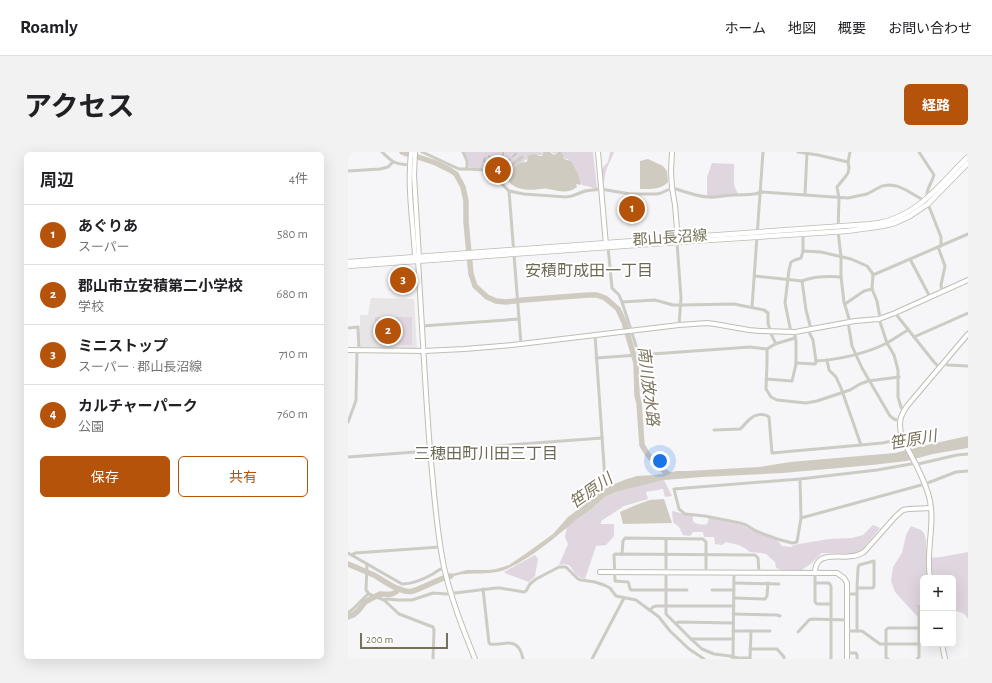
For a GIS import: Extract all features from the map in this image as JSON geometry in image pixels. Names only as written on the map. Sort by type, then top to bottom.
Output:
[{"type":"main road","name":"郡山長沼線","points":[[927,201],[968,157]]},
{"type":"main road","name":"郡山長沼線","points":[[348,262],[474,255],[838,229],[872,224],[888,221],[901,216],[927,201],[968,163]]},
{"type":"main road","name":"郡山長沼線","points":[[348,266],[417,258]]},
{"type":"street","points":[[382,152],[393,162],[410,165]]},
{"type":"street","points":[[411,152],[414,175],[417,258]]},
{"type":"street","points":[[415,152],[410,165],[410,190],[417,258],[430,451],[440,547],[451,594],[475,659]]},
{"type":"street","points":[[422,152],[459,169],[485,170],[489,172],[494,180],[502,184],[509,191],[524,194],[566,197],[585,191],[601,189],[630,194],[657,194],[672,188],[704,197],[732,194],[756,195],[762,192],[848,198],[867,194],[882,186],[889,185],[898,186],[927,201]]},
{"type":"street","points":[[463,152],[467,161],[467,169]]},
{"type":"street","points":[[598,152],[612,288],[618,294],[622,302],[639,355]]},
{"type":"street","points":[[672,152],[672,188],[675,205],[681,294],[679,325]]},
{"type":"street","points":[[752,307],[763,152]]},
{"type":"street","points":[[798,152],[808,152],[848,162]]},
{"type":"street","points":[[805,195],[808,152]]},
{"type":"street","points":[[850,152],[846,176],[837,187],[839,198],[838,229],[841,257],[840,277],[852,346],[869,381],[890,416],[900,421]]},
{"type":"street","points":[[919,152],[934,175],[926,196],[941,237],[939,247],[945,266],[941,285],[942,291]]},
{"type":"street","points":[[502,184],[513,164],[522,158]]},
{"type":"street","points":[[348,171],[380,169],[388,167],[393,162]]},
{"type":"street","points":[[509,191],[521,344]]},
{"type":"street","points":[[766,379],[792,381],[796,363],[796,340],[785,305],[791,262],[801,258],[803,251],[804,231]]},
{"type":"street","points":[[873,275],[968,234]]},
{"type":"street","points":[[803,251],[821,252],[851,259],[867,266],[873,275],[872,290],[877,301],[879,318],[887,343],[894,356],[898,370],[898,397],[904,411]]},
{"type":"street","points":[[910,259],[930,297]]},
{"type":"street","points":[[755,276],[802,281],[809,278],[828,276],[840,277]]},
{"type":"street","points":[[348,350],[424,351],[464,349],[521,344],[679,325],[715,324],[749,330],[793,332],[879,318],[895,313],[968,280]]},
{"type":"street","points":[[802,281],[809,329],[813,340],[816,361]]},
{"type":"street","points":[[845,304],[865,291],[872,290]]},
{"type":"street","points":[[622,302],[655,300],[681,306],[738,304],[764,310],[768,313],[771,336],[776,344]]},
{"type":"street","points":[[895,313],[940,368]]},
{"type":"street","points":[[914,337],[968,313]]},
{"type":"street","points":[[422,326],[519,319]]},
{"type":"street","points":[[348,328],[358,327],[356,400],[348,420]]},
{"type":"street","points":[[796,363],[815,364],[816,361],[839,358],[870,350],[887,343],[908,330]]},
{"type":"street","points":[[930,575],[928,561],[932,520],[929,496],[900,430],[900,421],[904,411],[968,334]]},
{"type":"street","points":[[595,335],[605,480]]},
{"type":"street","points":[[596,358],[750,347],[767,349],[795,337]]},
{"type":"street","points":[[767,349],[765,387],[771,398],[777,400],[814,402],[850,390],[869,381],[899,377]]},
{"type":"street","points":[[827,360],[829,370],[836,378],[842,393],[860,445]]},
{"type":"street","points":[[944,363],[948,365],[968,366]]},
{"type":"street","points":[[714,430],[740,429],[750,418],[757,415],[768,416],[772,453],[904,440]]},
{"type":"street","points":[[348,457],[602,438]]},
{"type":"street","points":[[800,479],[801,518],[797,542],[794,543],[756,531],[740,523],[705,516],[685,514],[679,509],[674,490],[800,479],[877,470],[968,454]]},
{"type":"street","points":[[801,518],[925,484],[956,472],[968,472]]},
{"type":"street","points":[[831,604],[817,604],[815,602],[815,573],[816,565],[819,561],[826,557],[851,557],[858,555],[864,552],[903,510],[931,508]]},
{"type":"street","points":[[622,554],[623,541],[625,538],[703,539],[706,542],[706,572]]},
{"type":"street","points":[[666,539],[666,614],[702,649],[712,654],[733,658],[750,659],[751,631]]},
{"type":"street","points":[[350,554],[440,547]]},
{"type":"street","points":[[350,554],[396,581],[404,584],[412,583],[441,568],[444,568]]},
{"type":"street","points":[[687,590],[631,590],[628,582],[614,582],[614,555],[756,555],[758,558],[759,572]]},
{"type":"street","points":[[857,588],[873,588],[874,562],[859,565],[858,568],[857,588],[857,631]]},
{"type":"street","points":[[367,564],[366,590],[369,594],[382,600],[399,614],[433,627],[433,659]]},
{"type":"street","points":[[382,600],[412,600],[433,593],[451,594],[500,588],[524,592],[536,579],[559,567],[564,567],[578,579],[604,585],[610,588],[615,595],[636,600],[659,617],[670,631],[689,649],[704,659]]},
{"type":"street","points":[[600,572],[759,572],[834,573],[841,575],[847,582],[847,659]]},
{"type":"street","points":[[733,658],[734,572]]},
{"type":"street","points":[[734,583],[779,584]]},
{"type":"street","points":[[734,598],[765,598],[768,596],[768,583]]},
{"type":"street","points":[[815,583],[829,583],[831,586],[831,659]]},
{"type":"street","points":[[483,589],[489,643],[493,645],[508,643],[514,644],[519,647],[523,659]]},
{"type":"street","points":[[712,590],[734,590]]},
{"type":"street","points":[[348,613],[369,594]]},
{"type":"street","points":[[847,594],[857,594]]},
{"type":"street","points":[[592,659],[624,598]]},
{"type":"street","points":[[650,610],[654,606],[734,606]]},
{"type":"street","points":[[917,659],[919,657],[918,606]]},
{"type":"street","points":[[733,614],[780,616]]},
{"type":"street","points":[[798,632],[809,620],[812,619],[847,620]]},
{"type":"street","points":[[676,624],[679,622],[733,623]]},
{"type":"street","points":[[888,659],[886,658],[886,630],[888,628],[919,628]]},
{"type":"street","points":[[847,630],[862,631],[878,643],[919,644]]},
{"type":"street","points":[[733,631],[770,631]]},
{"type":"street","points":[[691,639],[733,639]]},
{"type":"street","points":[[943,647],[945,659]]},
{"type":"street","points":[[750,649],[777,649],[784,659]]},
{"type":"street","points":[[847,653],[856,653],[857,659]]},
{"type":"shaded area","points":[[464,152],[542,152],[543,155],[538,155],[525,160],[504,184],[497,180],[491,173],[469,167],[468,160]]},
{"type":"shaded area","points":[[543,152],[550,152],[554,155],[561,152],[564,159],[571,161],[578,174],[581,184],[577,184],[577,187],[570,191],[559,191],[546,189],[526,190],[511,184],[508,178],[516,165],[527,162],[528,156],[530,155],[534,154],[542,156]]},
{"type":"shaded area","points":[[557,152],[593,152],[597,188],[582,185],[571,162]]},
{"type":"shaded area","points":[[610,152],[614,152],[606,170],[604,182],[602,181],[602,169],[608,162]]},
{"type":"shaded area","points":[[648,159],[663,166],[667,171],[668,182],[665,185],[659,188],[640,189],[640,161]]},
{"type":"shaded area","points":[[712,163],[734,164],[734,182],[738,194],[707,197],[707,177]]},
{"type":"shaded area","points":[[371,298],[414,299],[417,349],[360,347],[360,315],[368,315]]},
{"type":"shaded area","points":[[375,317],[412,317],[412,345],[380,345],[380,339],[375,338]]},
{"type":"shaded area","points":[[968,436],[968,448],[933,454],[907,461],[783,473],[664,480],[616,492],[605,497],[542,548],[519,563],[497,572],[462,574],[448,578],[448,575],[467,570],[489,570],[509,565],[553,534],[568,517],[609,486],[637,476],[655,475],[677,471],[759,467],[790,462],[895,453]]},
{"type":"shaded area","points":[[664,480],[672,496],[665,497],[663,489],[646,492],[648,499],[624,506],[601,521],[601,524],[614,524],[614,536],[606,545],[596,546],[585,579],[575,574],[571,567],[564,564],[559,565],[568,544],[565,537],[567,527],[605,497],[616,492]]},
{"type":"shaded area","points":[[664,499],[672,523],[623,524],[620,512],[650,500]]},
{"type":"shaded area","points":[[672,511],[693,516],[693,521],[704,525],[707,524],[709,518],[741,525],[778,541],[782,546],[792,547],[793,545],[829,539],[852,538],[863,535],[873,525],[880,528],[861,551],[852,554],[822,553],[802,570],[782,570],[776,568],[775,562],[766,554],[750,552],[739,545],[726,542],[722,545],[715,544],[714,537],[704,537],[703,532],[693,532],[690,536],[683,535],[679,527],[673,522]]},
{"type":"shaded area","points":[[911,526],[923,532],[926,538],[927,552],[930,558],[968,552],[968,619],[962,613],[956,611],[956,575],[920,575],[920,618],[895,592],[891,581],[893,567],[902,553],[906,535]]},
{"type":"shaded area","points":[[535,555],[538,559],[535,576],[529,582],[504,572]]},
{"type":"waterway","name":"南川放水路","points":[[402,152],[407,154]]},
{"type":"waterway","name":"南川放水路","points":[[418,157],[436,163],[450,170],[456,174],[463,187],[466,201],[466,222],[471,274],[475,286],[487,297],[496,301],[506,302],[597,295],[605,298],[618,309],[624,322],[636,363],[637,395],[642,445],[654,462],[671,476]]},
{"type":"waterway","name":"笹原川","points":[[348,564],[374,575],[403,591],[413,591],[451,576]]},
{"type":"waterway","points":[[348,617],[358,611],[365,602],[380,594],[393,594],[399,589]]},
{"type":"railway","points":[[503,152],[503,157],[500,161],[497,162],[487,156],[484,159],[484,162],[499,172],[502,172],[507,167],[509,160],[518,152]]},
{"type":"place","name":"カルチャーパーク","points":[[498,170]]},
{"type":"place","name":"あぐりあ","points":[[632,209]]},
{"type":"place","name":"ミニストップ","points":[[403,280]]},
{"type":"place","name":"郡山市立安積第二小学校","points":[[388,331]]},
{"type":"district","name":"安積町成田一丁目","points":[[589,271]]},
{"type":"district","name":"三穂田町川田三丁目","points":[[486,454]]}]
